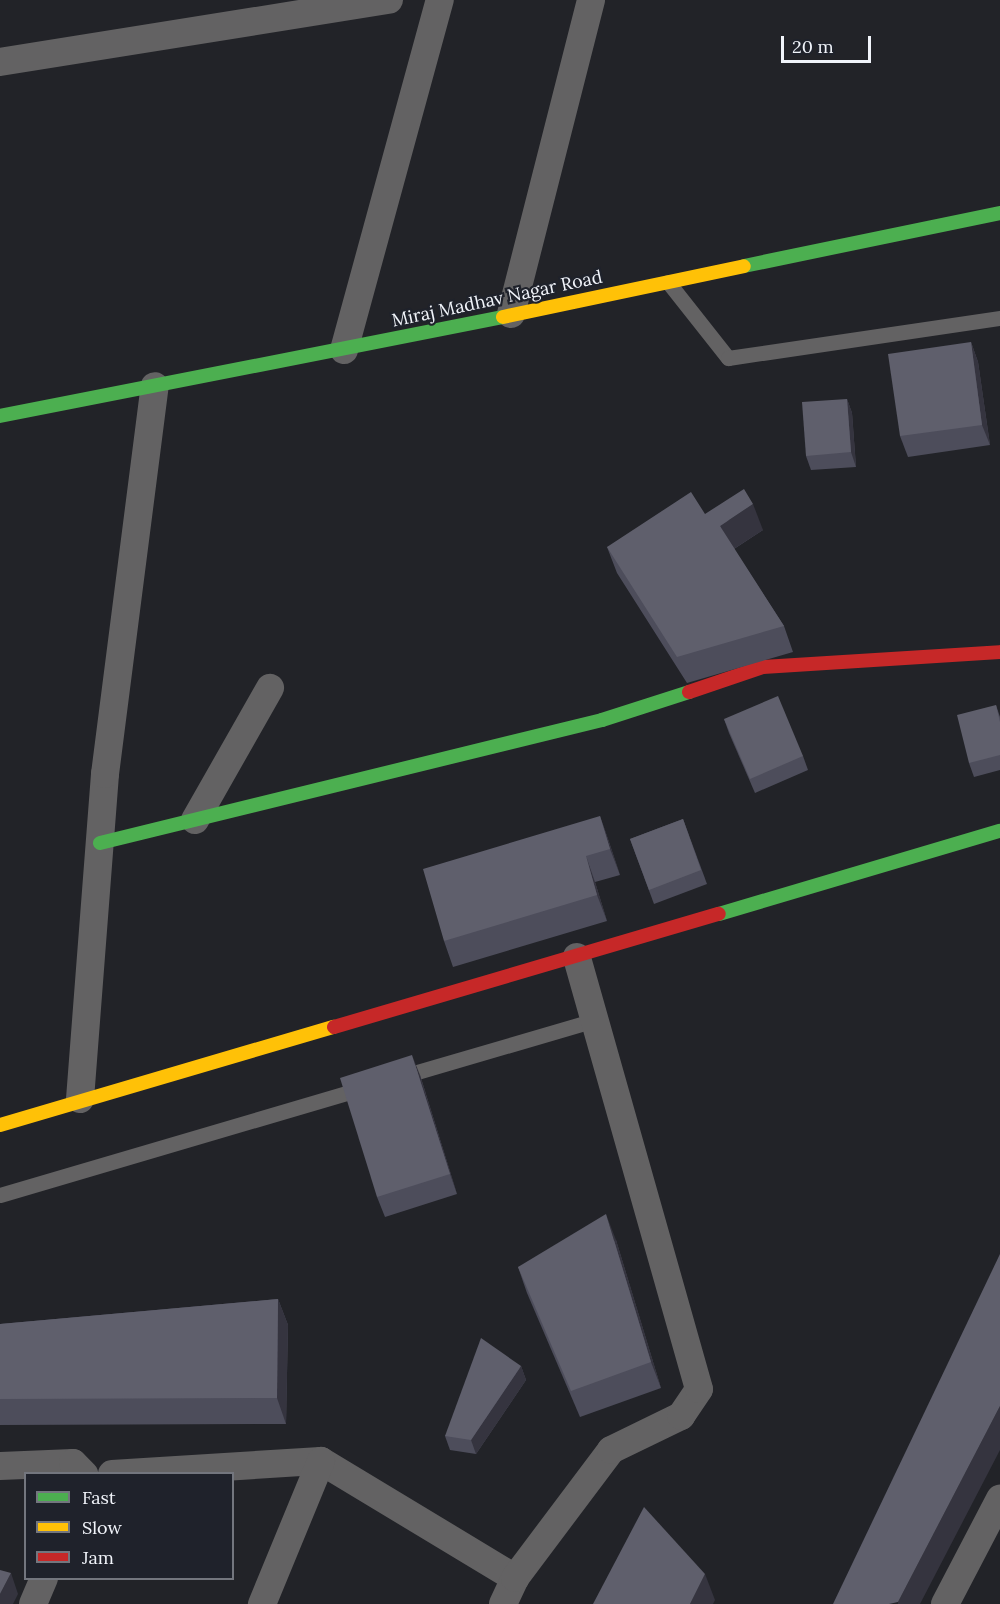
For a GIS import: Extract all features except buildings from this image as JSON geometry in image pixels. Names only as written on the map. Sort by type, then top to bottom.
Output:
[{"type":"street","points":[[0,62],[389,0]]},
{"type":"street","points":[[344,350],[440,0]]},
{"type":"street","points":[[511,314],[591,0]]},
{"type":"street","name":"Miraj Madhav Nagar Road","points":[[0,416],[344,350],[1000,213]]},
{"type":"street","points":[[80,1099],[100,843],[155,386]]},
{"type":"street","points":[[100,843],[602,720],[763,667],[1000,652]]},
{"type":"street","points":[[195,820],[270,688]]},
{"type":"street","points":[[0,1125],[80,1099],[577,957],[1000,831]]},
{"type":"street","points":[[503,1604],[515,1578],[611,1450],[681,1416],[699,1389],[577,957]]},
{"type":"street","points":[[129,1472],[321,1461],[515,1578]]},
{"type":"street","points":[[262,1604],[321,1461]]},
{"type":"street","points":[[0,1466],[73,1463],[83,1472]]},
{"type":"street","points":[[945,1604],[1000,1498]]},
{"type":"street","points":[[33,1604],[43,1580]]},
{"type":"lane","points":[[668,282],[728,358],[1000,318]]},
{"type":"lane","points":[[0,1195],[595,1020]]},
{"type":"traffic: fast","points":[[744,266],[1000,213]]},
{"type":"traffic: fast","points":[[0,416],[503,317]]},
{"type":"traffic: fast","points":[[100,843],[602,720],[689,692]]},
{"type":"traffic: fast","points":[[719,914],[1000,831]]},
{"type":"traffic: slow","points":[[503,317],[744,266]]},
{"type":"traffic: slow","points":[[0,1125],[334,1027]]},
{"type":"traffic: jam","points":[[689,692],[763,667],[1000,652]]},
{"type":"traffic: jam","points":[[334,1027],[719,914]]}]
